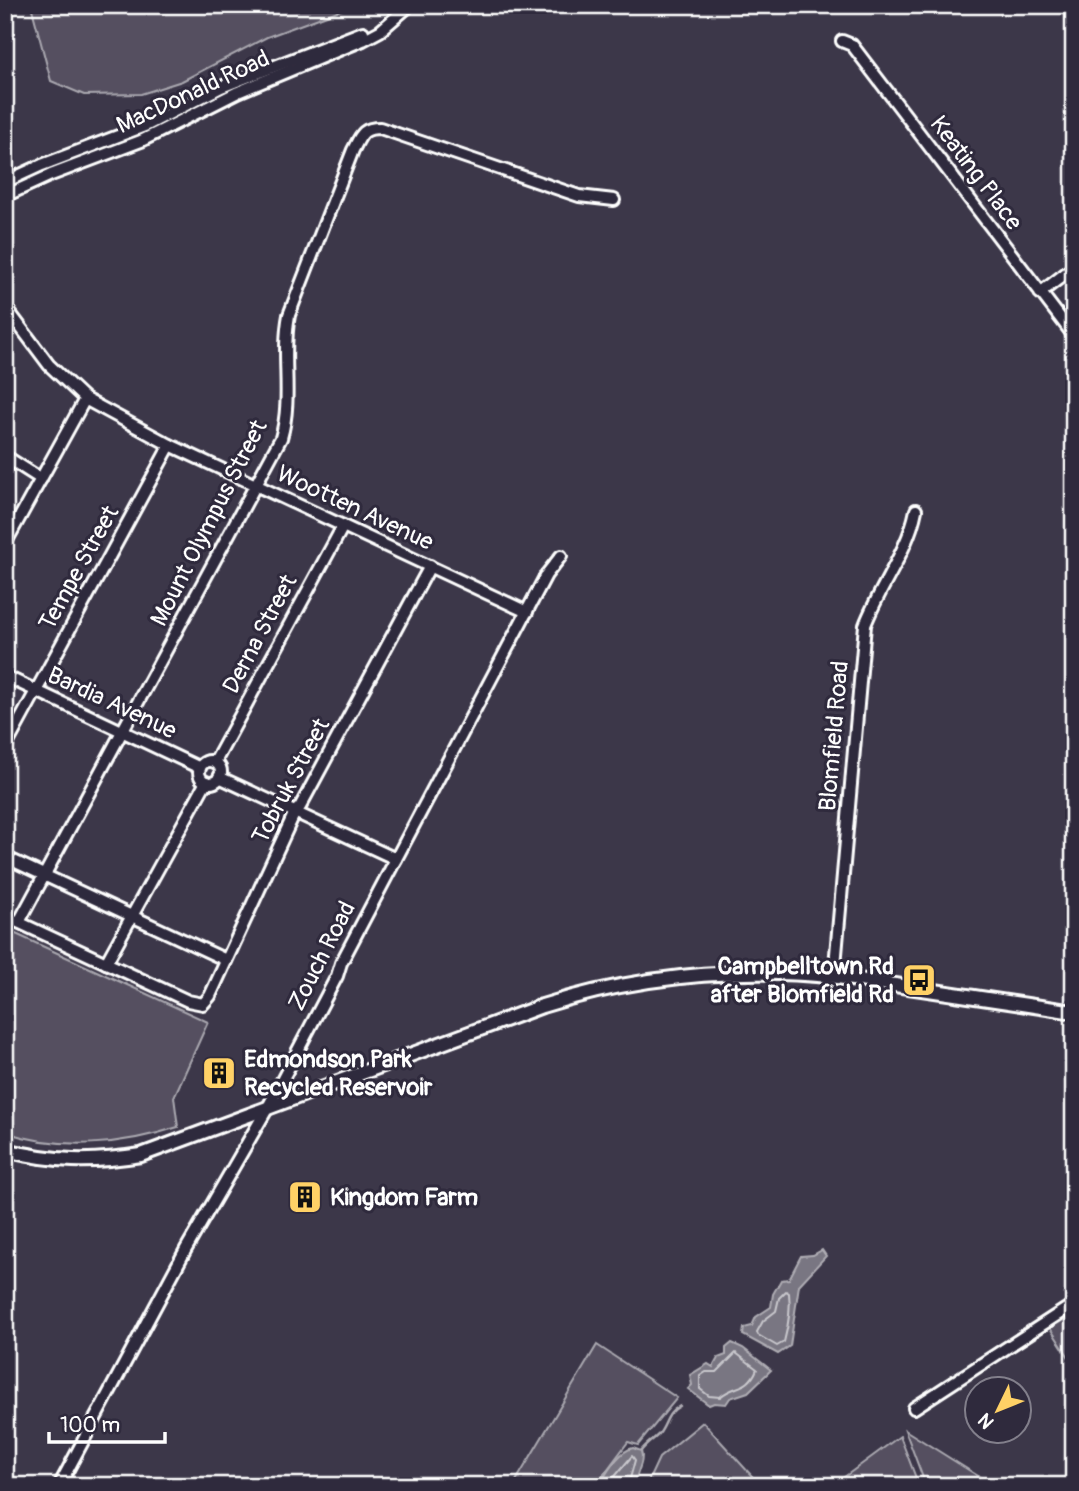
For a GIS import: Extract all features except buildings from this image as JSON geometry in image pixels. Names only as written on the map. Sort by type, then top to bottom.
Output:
[{"type":"main road","points":[[5,1150],[67,1162],[141,1155],[512,1016],[570,997],[703,974],[780,972],[834,977],[1074,1012]]},
{"type":"street","name":"MacDonald Road","points":[[5,196],[51,175],[141,141],[238,92],[363,40],[380,31],[410,5]]},
{"type":"street","name":"MacDonald Road","points":[[5,183],[42,165],[148,125],[221,87],[361,34],[394,18]]},
{"type":"street","name":"Keating Place","points":[[842,41],[852,45],[1074,336]]},
{"type":"street","name":"Mount Olympus Street","points":[[19,922],[281,438],[286,421],[285,343],[289,315],[354,150],[365,131],[369,128],[380,128],[579,196],[614,200]]},
{"type":"street","points":[[1040,293],[1074,267]]},
{"type":"street","name":"Wootten Avenue","points":[[6,309],[49,365],[85,398],[170,445],[527,612]]},
{"type":"street","points":[[5,544],[85,398]]},
{"type":"street","name":"Tempe Street","points":[[5,748],[170,445]]},
{"type":"street","points":[[5,456],[41,479]]},
{"type":"street","name":"Blomfield Road","points":[[834,977],[865,625],[912,528],[916,510]]},
{"type":"street","name":"Derna Street","points":[[215,762],[343,526]]},
{"type":"street","name":"Zouch Road","points":[[59,1486],[187,1249],[267,1109],[546,575],[561,556]]},
{"type":"street","name":"Tobruk Street","points":[[106,963],[188,1001],[203,1004],[207,1000],[295,812],[430,566]]},
{"type":"street","name":"Bardia Avenue","points":[[5,676],[200,768]]},
{"type":"street","points":[[215,762],[220,771],[219,777],[215,782],[206,782],[199,775],[200,768],[204,763],[215,762]]},
{"type":"street","points":[[219,777],[396,859]]},
{"type":"street","points":[[5,916],[106,963],[206,782]]},
{"type":"street","points":[[5,857],[226,960]]},
{"type":"street","points":[[282,1079],[285,1090],[296,1098]]},
{"type":"street","points":[[914,1408],[1074,1304]]},
{"type":"shaded area","points":[[31,5],[354,5],[267,37],[182,81],[141,94],[84,95],[51,81]]},
{"type":"shaded area","points":[[5,929],[208,1022],[174,1097],[178,1127],[114,1142],[70,1144],[5,1132]]},
{"type":"shaded area","points":[[1074,1314],[1074,1365],[1050,1328]]},
{"type":"shaded area","points":[[597,1345],[677,1398],[638,1445],[628,1442],[595,1486],[513,1486]]},
{"type":"shaded area","points":[[703,1422],[761,1486],[646,1486],[659,1458]]},
{"type":"shaded area","points":[[905,1430],[994,1486],[926,1486]]},
{"type":"shaded area","points":[[900,1436],[919,1486],[832,1486]]},
{"type":"water","points":[[822,1250],[826,1256],[799,1285],[790,1346],[778,1354],[743,1335],[744,1328],[752,1326],[756,1317],[771,1307],[773,1294],[781,1280],[789,1279],[801,1256],[813,1255]]},
{"type":"water","points":[[732,1343],[743,1348],[771,1370],[748,1392],[730,1398],[726,1404],[709,1405],[688,1389],[692,1385],[690,1375],[708,1364],[713,1367],[718,1358],[726,1355],[726,1348]]},
{"type":"water","points":[[633,1448],[641,1451],[642,1455],[635,1486],[599,1486],[618,1458]]},
{"type":"waterway","points":[[641,1451],[659,1434],[669,1415],[680,1406]]},
{"type":"place","name":"Campbelltown Rd after Blomfield Rd","points":[[919,980]]},
{"type":"place","name":"Edmondson Park Recycled Reservoir","points":[[219,1073]]},
{"type":"place","name":"Kingdom Farm","points":[[305,1197]]}]
